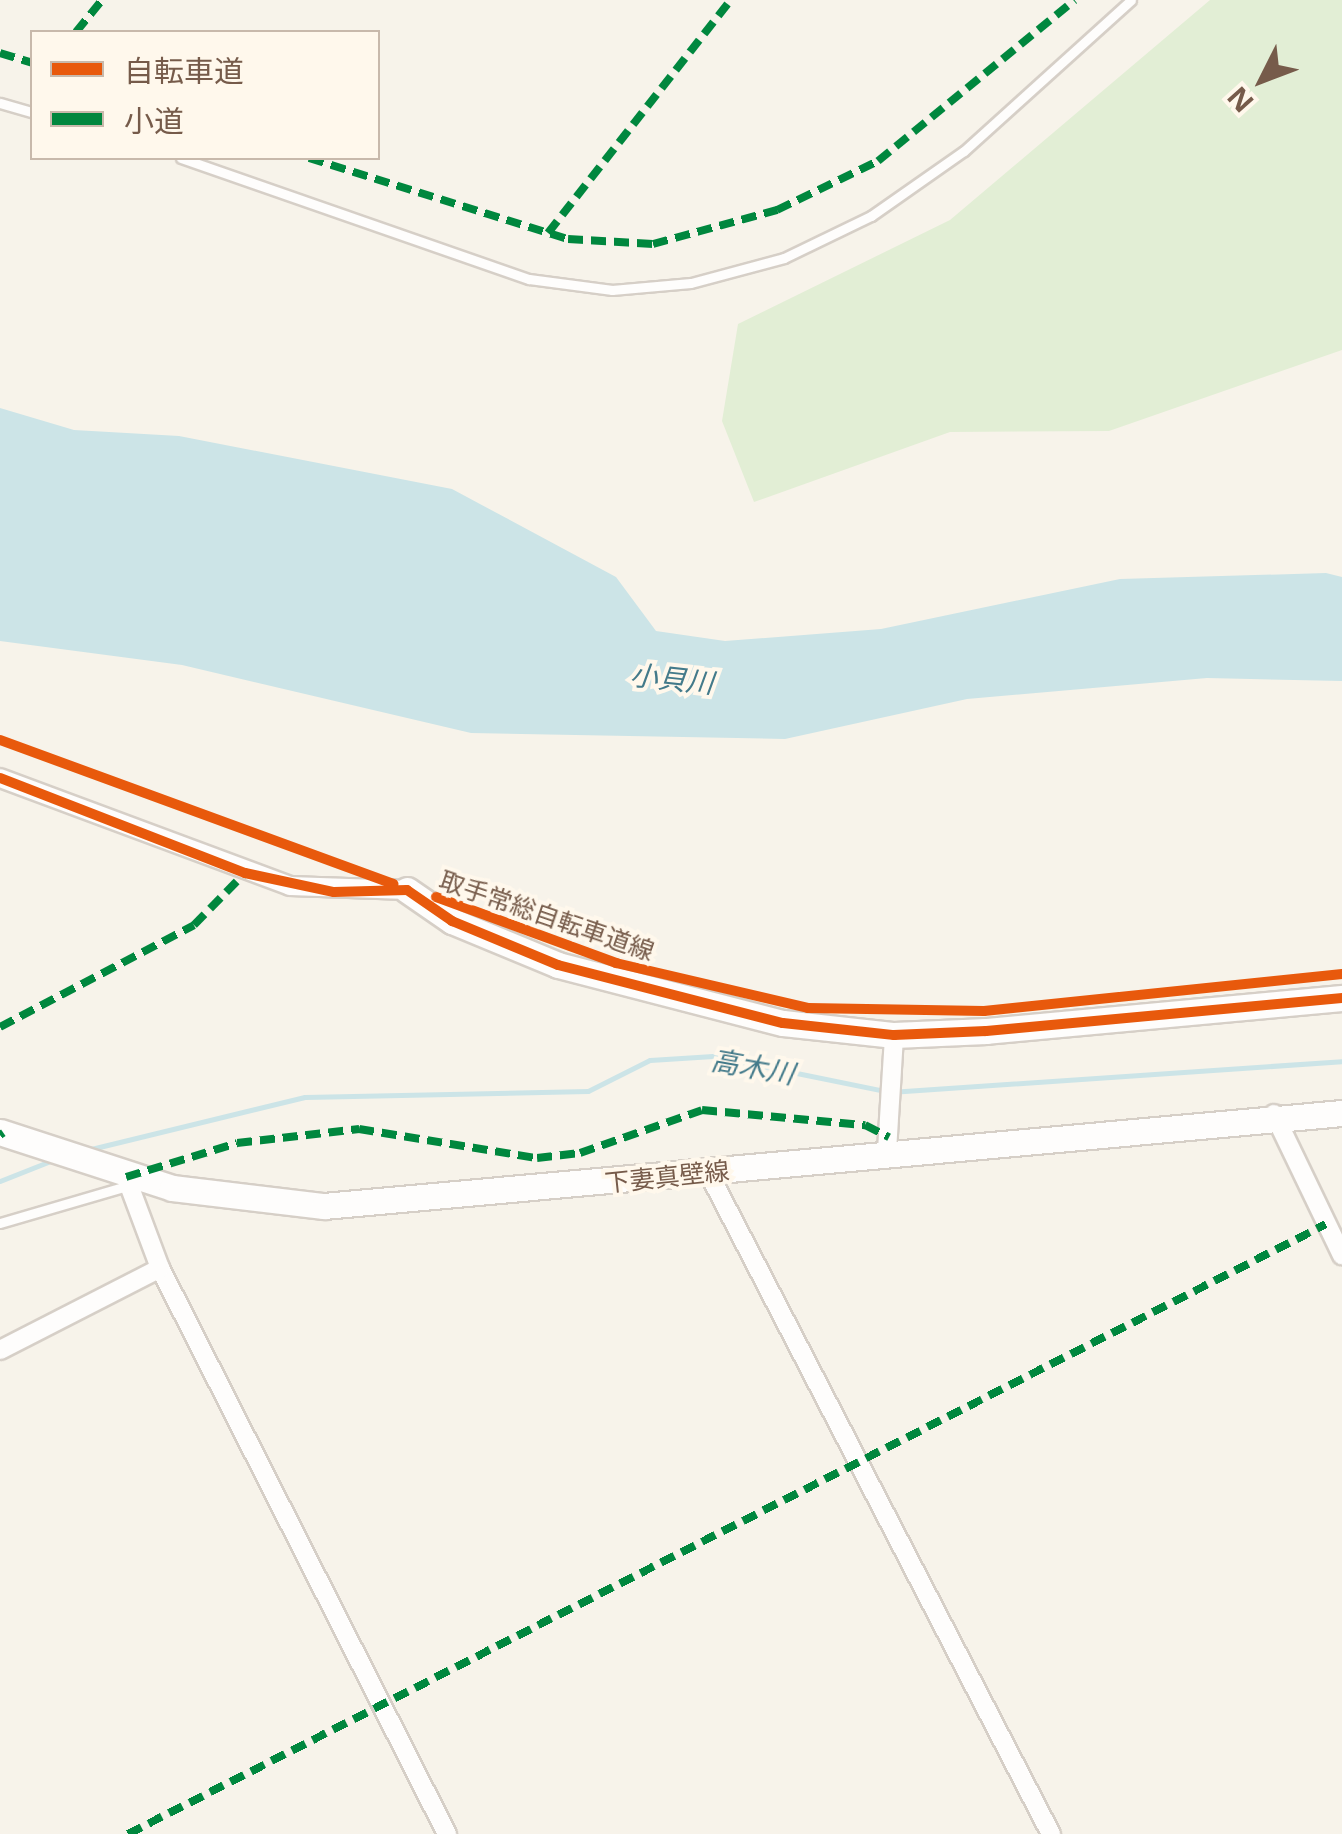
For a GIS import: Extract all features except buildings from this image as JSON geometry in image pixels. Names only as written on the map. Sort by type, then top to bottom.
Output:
[{"type":"main road","points":[[408,890],[452,921],[558,964],[783,1023],[894,1035],[1342,998]]},
{"type":"main road","name":"下妻真壁線","points":[[6,1134],[121,1179],[324,1206],[708,1172],[888,1142],[1342,1112]]},
{"type":"street","points":[[0,778],[290,886],[408,890]]},
{"type":"street","points":[[888,1142],[894,1035]]},
{"type":"street","points":[[1274,1114],[1342,1254]]},
{"type":"street","points":[[708,1172],[1050,1834]]},
{"type":"street","points":[[121,1179],[160,1268],[448,1834]]},
{"type":"street","points":[[0,1350],[160,1268]]},
{"type":"lane","points":[[187,160],[530,279],[612,290],[692,283],[784,258],[871,216],[1005,116],[1131,0]]},
{"type":"lane","points":[[0,102],[30,111]]},
{"type":"lane","points":[[0,1223],[121,1179]]},
{"type":"green space","points":[[1210,0],[1342,0],[1342,350],[1109,431],[950,432],[754,502],[722,421],[738,324],[950,220]]},
{"type":"water","name":"小貝川","points":[[0,408],[74,430],[179,436],[452,489],[616,577],[656,631],[725,641],[881,629],[1120,579],[1326,573],[1342,577],[1342,681],[1207,678],[967,699],[785,739],[471,733],[182,665],[0,641]]},
{"type":"waterway","name":"高木川","points":[[87,1150],[305,1097],[588,1091],[650,1060],[713,1056],[890,1092],[1342,1061]]},
{"type":"waterway","name":"高木川","points":[[0,1181],[53,1160]]},
{"type":"marked path","points":[[78,30],[102,0]]},
{"type":"marked path","points":[[548,233],[731,0]]},
{"type":"marked path","points":[[315,160],[568,239],[653,244],[777,210],[878,161],[1075,0]]},
{"type":"marked path","points":[[0,53],[30,62]]},
{"type":"marked path","points":[[0,1027],[194,925],[245,873]]},
{"type":"marked path","points":[[126,1177],[237,1143],[359,1129],[537,1158],[580,1153],[702,1110],[865,1125],[889,1137]]},
{"type":"marked path","points":[[128,1834],[1326,1224]]},
{"type":"cycle path","points":[[0,740],[393,884]]},
{"type":"cycle path","name":"取手常総自転車道線","points":[[0,778],[245,873],[334,892],[407,890],[452,921],[558,965],[783,1023],[894,1035],[986,1031],[1342,998]]},
{"type":"cycle path","name":"取手常総自転車道線","points":[[436,897],[616,963],[808,1008],[984,1011],[1342,974]]}]
